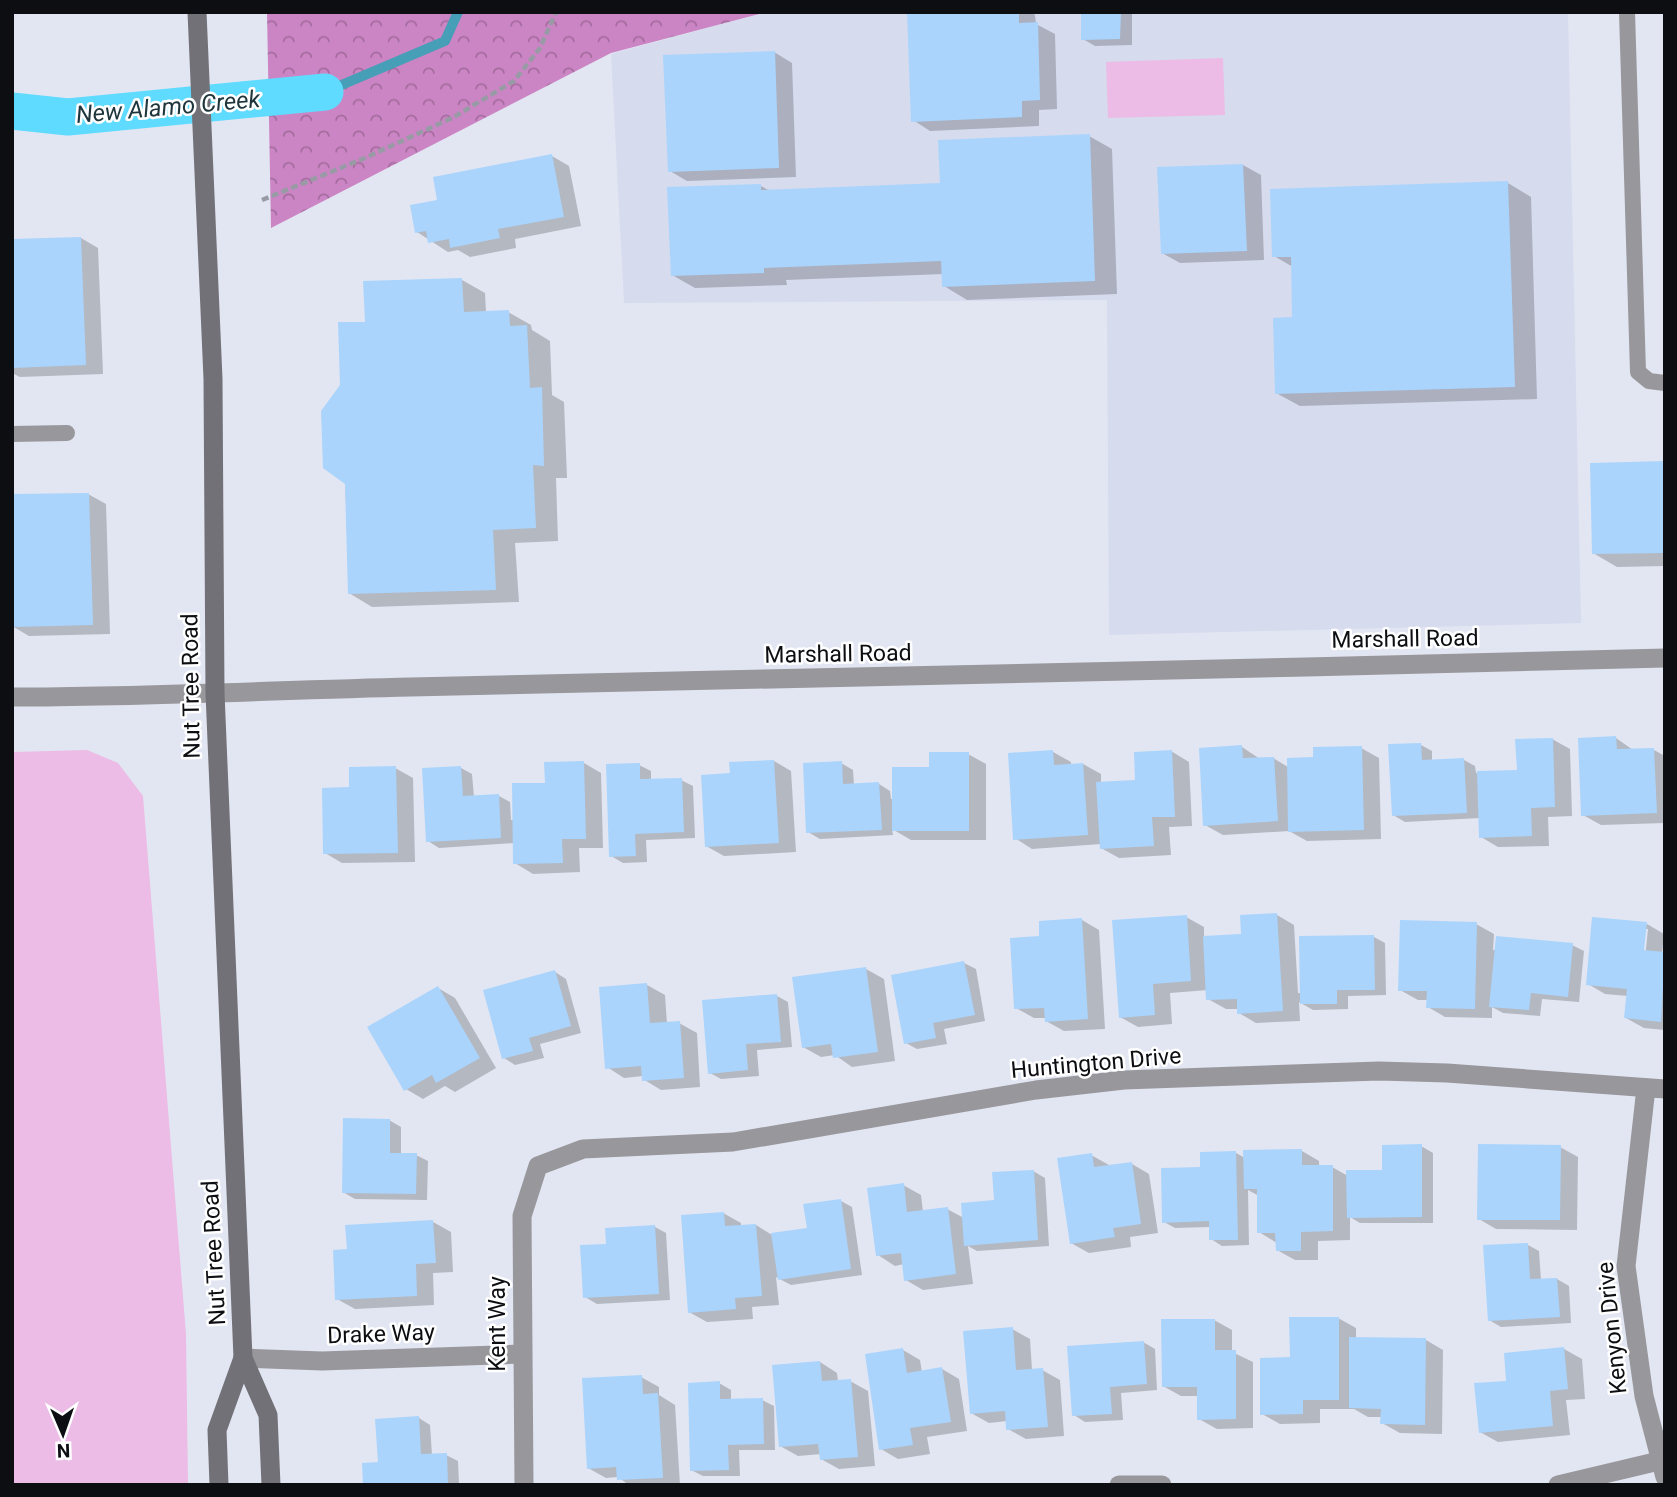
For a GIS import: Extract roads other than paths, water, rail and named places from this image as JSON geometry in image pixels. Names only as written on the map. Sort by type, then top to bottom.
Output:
[{"type":"main road","name":"Nut Tree Road","points":[[197,12],[213,379],[215,693],[243,1358],[268,1415],[271,1485]]},
{"type":"main road","name":"Nut Tree Road","points":[[219,1485],[217,1430],[243,1358]]},
{"type":"street","name":"Marshall Road","points":[[12,697],[1665,658]]},
{"type":"street","name":"Huntington Drive","points":[[538,1166],[583,1149],[733,1142],[1036,1090],[1124,1080],[1406,1072],[1655,1089]]},
{"type":"street","name":"Kenyon Drive","points":[[1655,1089],[1626,1266],[1644,1396],[1662,1469]]},
{"type":"street","name":"Kent Way","points":[[524,1485],[522,1216],[538,1166]]},
{"type":"street","name":"Drake Way","points":[[243,1358],[322,1361],[521,1354]]},
{"type":"street","points":[[1558,1485],[1662,1469]]},
{"type":"street","points":[[1119,1485],[1163,1485]]},
{"type":"lane","points":[[1627,12],[1638,372],[1649,382],[1665,383]]},
{"type":"lane","points":[[12,434],[67,433]]},
{"type":"waterway","points":[[325,92],[445,41],[458,12]]},
{"type":"waterway","name":"New Alamo Creek","points":[[12,111],[68,117],[325,92]]}]
